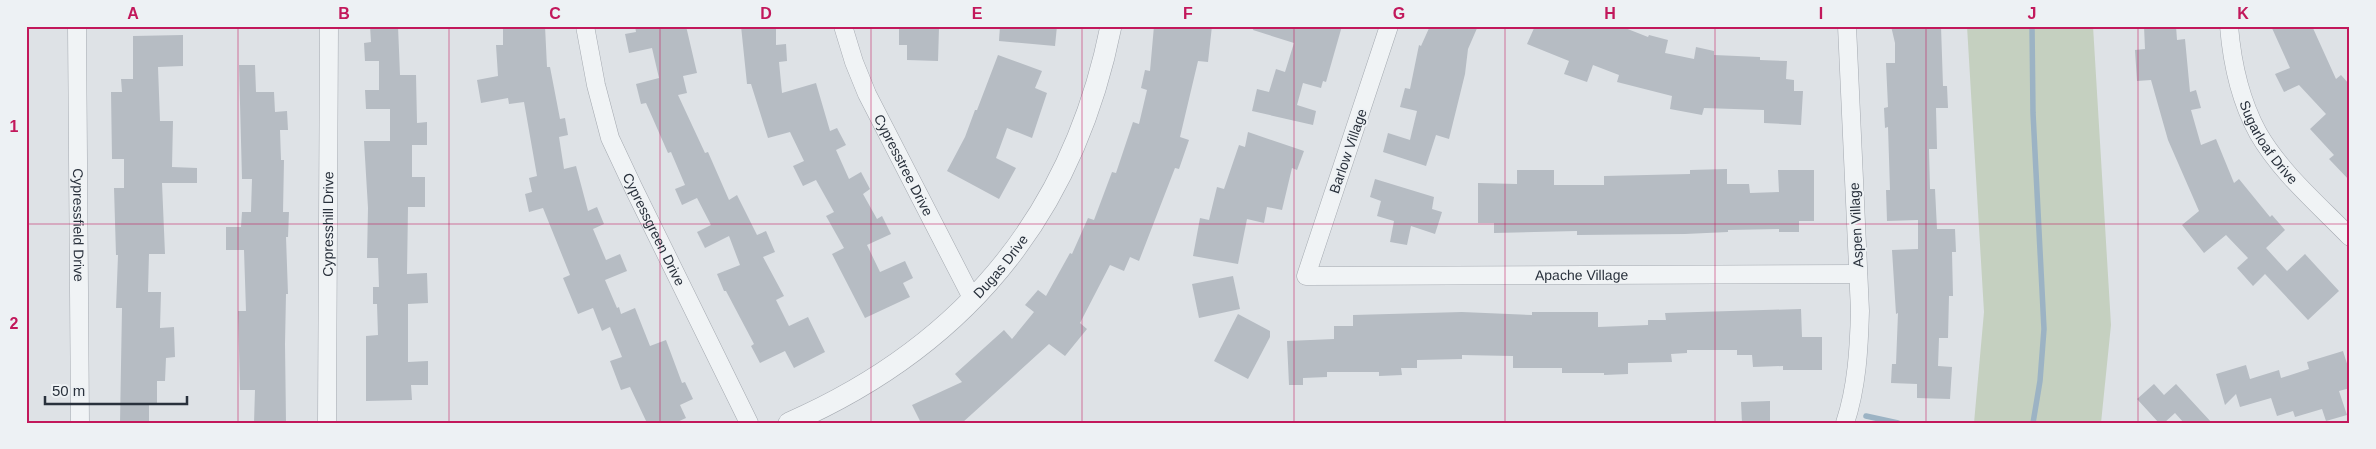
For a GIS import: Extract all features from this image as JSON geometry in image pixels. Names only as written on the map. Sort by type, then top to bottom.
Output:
[{"type":"street","name":"Cypresshill Drive","points":[[327,423],[329,26]]},
{"type":"street","name":"Cypressgreen Drive","points":[[585,26],[596,85],[610,138],[749,423]]},
{"type":"street","name":"Cypresstree Drive","points":[[843,26],[854,62],[867,94],[973,300]]},
{"type":"street","name":"Dugas Drive","points":[[789,423],[849,394],[890,369],[937,333],[973,300],[1022,241],[1067,164],[1091,105],[1111,26]]},
{"type":"street","name":"Barlow Village","points":[[1306,276],[1389,26]]},
{"type":"street","name":"Aspen Village","points":[[1845,423],[1855,381],[1859,346],[1858,274],[1847,26]]},
{"type":"street","name":"Sugarloaf Drive","points":[[2229,26],[2232,63],[2245,104],[2259,134],[2281,164],[2350,237]]},
{"type":"street","name":"Cypressfield Drive","points":[[77,27],[80,423]]},
{"type":"street","name":"Apache Village","points":[[1306,276],[1858,274]]},
{"type":"green space","points":[[1967,26],[2093,26],[2111,325],[2101,423],[1974,423],[1984,312]]},
{"type":"building","points":[[370,26],[398,26],[400,75],[416,75],[417,123],[427,122],[427,145],[412,145],[412,177],[425,177],[425,207],[408,207],[407,274],[427,273],[428,303],[408,304],[408,362],[428,361],[428,385],[411,385],[412,400],[366,401],[366,336],[378,335],[377,304],[373,304],[373,287],[379,287],[378,258],[367,258],[368,208],[364,141],[390,141],[390,109],[366,109],[365,90],[379,90],[379,61],[365,61],[364,43],[371,42]]},
{"type":"building","points":[[503,26],[545,26],[547,67],[550,67],[560,119],[565,118],[568,135],[559,137],[564,169],[576,166],[588,211],[597,207],[604,224],[593,229],[606,260],[620,254],[627,271],[605,280],[617,308],[619,307],[621,314],[635,308],[650,346],[666,340],[682,383],[685,382],[693,399],[680,405],[686,418],[675,423],[647,423],[630,387],[621,390],[610,361],[622,357],[610,327],[602,331],[593,308],[578,314],[563,278],[570,275],[543,208],[529,212],[525,194],[532,192],[529,178],[537,176],[524,102],[509,104],[508,98],[481,103],[477,80],[498,76],[496,45],[503,45]]},
{"type":"building","points":[[635,26],[686,26],[697,73],[683,76],[687,93],[678,95],[705,153],[708,152],[729,200],[737,195],[757,235],[766,231],[775,252],[763,257],[784,296],[776,300],[789,326],[808,317],[825,352],[794,368],[785,351],[760,363],[751,346],[754,344],[726,291],[724,291],[717,274],[740,265],[729,236],[705,248],[697,232],[711,225],[697,198],[682,205],[675,189],[685,185],[671,152],[668,153],[646,103],[641,104],[636,84],[659,78],[652,48],[629,53],[625,34],[636,32]]},
{"type":"building","points":[[741,26],[776,26],[776,45],[786,44],[787,61],[779,62],[782,93],[816,83],[830,131],[837,128],[846,145],[836,150],[849,179],[861,172],[870,189],[863,194],[877,219],[882,216],[891,234],[867,245],[880,272],[905,261],[913,278],[903,283],[910,297],[865,318],[832,254],[844,248],[826,216],[834,212],[816,180],[803,186],[793,166],[804,161],[790,132],[768,138],[751,84],[747,84]]},
{"type":"building","points":[[1000,26],[1057,26],[1055,46],[999,41]]},
{"type":"building","points":[[1154,26],[1212,26],[1208,62],[1198,61],[1180,137],[1189,140],[1179,169],[1175,168],[1139,261],[1130,257],[1124,271],[1110,265],[1080,323],[1087,329],[1065,356],[1049,344],[962,423],[921,423],[912,405],[962,382],[955,374],[1004,330],[1012,339],[1034,312],[1025,305],[1038,290],[1046,296],[1070,253],[1072,254],[1088,218],[1094,220],[1112,172],[1116,173],[1133,122],[1139,124],[1147,90],[1141,88],[1145,70],[1150,71]]},
{"type":"building","points":[[1254,26],[1342,26],[1326,82],[1323,81],[1321,88],[1303,83],[1297,105],[1316,111],[1313,125],[1252,111],[1257,89],[1269,92],[1276,69],[1285,72],[1294,43],[1253,30]]},
{"type":"building","points":[[1430,26],[1478,26],[1468,49],[1465,74],[1449,139],[1436,135],[1426,166],[1383,152],[1388,133],[1410,140],[1417,111],[1400,107],[1405,88],[1410,89],[1419,45],[1421,46]]},
{"type":"building","points":[[1535,26],[1620,26],[1648,37],[1649,35],[1668,40],[1665,53],[1694,59],[1696,47],[1714,51],[1714,55],[1760,57],[1760,60],[1787,61],[1786,79],[1794,80],[1794,91],[1803,91],[1801,125],[1764,123],[1764,110],[1704,108],[1702,115],[1670,109],[1672,96],[1617,82],[1619,75],[1593,65],[1587,82],[1564,74],[1569,61],[1527,44]]},
{"type":"building","points":[[1891,26],[1941,26],[1943,86],[1947,86],[1948,108],[1936,108],[1937,149],[1929,149],[1930,189],[1935,189],[1937,229],[1955,229],[1956,252],[1952,252],[1953,296],[1949,296],[1948,338],[1939,338],[1938,366],[1952,367],[1950,399],[1917,398],[1917,384],[1891,383],[1892,364],[1896,364],[1898,313],[1896,314],[1892,250],[1918,249],[1918,220],[1887,221],[1886,190],[1890,190],[1888,127],[1885,128],[1884,108],[1888,107],[1886,63],[1895,63],[1895,43]]},
{"type":"building","points":[[2144,26],[2176,26],[2177,40],[2185,39],[2190,92],[2196,90],[2201,108],[2191,110],[2201,145],[2216,139],[2234,183],[2239,179],[2270,217],[2272,215],[2285,230],[2266,248],[2287,271],[2305,254],[2339,291],[2308,320],[2265,274],[2253,286],[2237,268],[2248,258],[2226,235],[2204,253],[2182,225],[2199,211],[2168,140],[2151,80],[2137,81],[2135,50],[2145,49]]},
{"type":"building","points":[[2271,26],[2312,26],[2336,79],[2341,75],[2350,85],[2350,181],[2329,159],[2334,155],[2310,129],[2326,114],[2299,85],[2284,92],[2275,74],[2290,68]]},
{"type":"building","points":[[899,27],[939,28],[938,61],[907,60],[907,45],[899,45]]},
{"type":"building","points":[[183,35],[183,66],[158,67],[160,121],[173,121],[172,167],[197,168],[197,183],[162,183],[165,254],[149,254],[148,292],[161,292],[160,328],[174,327],[175,357],[166,358],[165,381],[157,381],[157,404],[149,404],[149,423],[120,423],[122,308],[116,308],[118,255],[116,255],[114,188],[124,188],[124,159],[112,159],[111,92],[122,92],[121,79],[133,79],[133,36]]},
{"type":"building","points":[[998,55],[1042,71],[1035,88],[1047,93],[1032,138],[1007,128],[996,158],[1016,168],[999,199],[947,171],[965,137],[975,110],[977,110]]},
{"type":"building","points":[[239,65],[255,65],[256,92],[274,92],[275,112],[287,111],[288,130],[280,130],[281,160],[284,160],[283,212],[289,212],[288,237],[286,237],[288,294],[286,294],[285,344],[286,423],[254,423],[255,390],[240,390],[238,311],[246,311],[244,250],[226,250],[226,227],[241,227],[242,212],[251,212],[252,179],[242,179]]},
{"type":"building","points":[[1248,132],[1304,151],[1297,170],[1292,168],[1282,210],[1267,207],[1264,223],[1247,219],[1238,264],[1193,256],[1200,218],[1209,220],[1217,187],[1224,189],[1239,145],[1245,147]]},
{"type":"building","points":[[1727,169],[1727,184],[1749,184],[1750,193],[1779,192],[1778,170],[1814,170],[1814,221],[1799,221],[1799,232],[1779,232],[1779,229],[1728,230],[1728,232],[1685,234],[1577,235],[1577,231],[1494,233],[1494,223],[1478,223],[1478,183],[1517,184],[1517,170],[1554,170],[1554,185],[1604,185],[1604,176],[1690,174],[1690,170]]},
{"type":"building","points":[[1375,179],[1434,197],[1432,209],[1442,212],[1435,234],[1411,226],[1407,245],[1390,242],[1394,221],[1377,216],[1381,201],[1370,197]]},
{"type":"building","points":[[1233,276],[1240,309],[1199,318],[1192,284]]},
{"type":"building","points":[[1801,309],[1802,337],[1822,337],[1822,370],[1783,370],[1783,366],[1753,367],[1752,355],[1737,355],[1737,350],[1687,350],[1687,353],[1671,354],[1672,362],[1628,363],[1628,374],[1604,375],[1604,373],[1562,373],[1562,368],[1513,368],[1513,356],[1462,355],[1462,359],[1417,360],[1417,368],[1401,368],[1402,375],[1379,376],[1379,372],[1327,372],[1327,377],[1303,378],[1303,385],[1289,385],[1287,341],[1334,339],[1334,326],[1353,326],[1353,315],[1462,312],[1532,315],[1532,312],[1598,312],[1598,327],[1648,325],[1648,320],[1666,320],[1665,313]]},
{"type":"building","points":[[1238,314],[1270,331],[1270,337],[1248,379],[1214,361]]},
{"type":"building","points":[[2343,351],[2350,373],[2350,388],[2339,391],[2347,415],[2326,421],[2322,409],[2295,417],[2293,411],[2277,416],[2271,398],[2240,407],[2236,394],[2225,405],[2216,374],[2246,365],[2250,379],[2279,370],[2281,378],[2309,369],[2307,362]]},
{"type":"building","points":[[2154,384],[2164,395],[2176,384],[2212,423],[2184,423],[2175,413],[2164,423],[2159,423],[2137,399]]},
{"type":"building","points":[[1770,401],[1770,423],[1742,423],[1741,402]]},
{"type":"waterway","points":[[2032,26],[2033,113],[2044,329],[2040,381],[2033,423]]},
{"type":"waterway","points":[[1866,416],[1898,423]]}]
